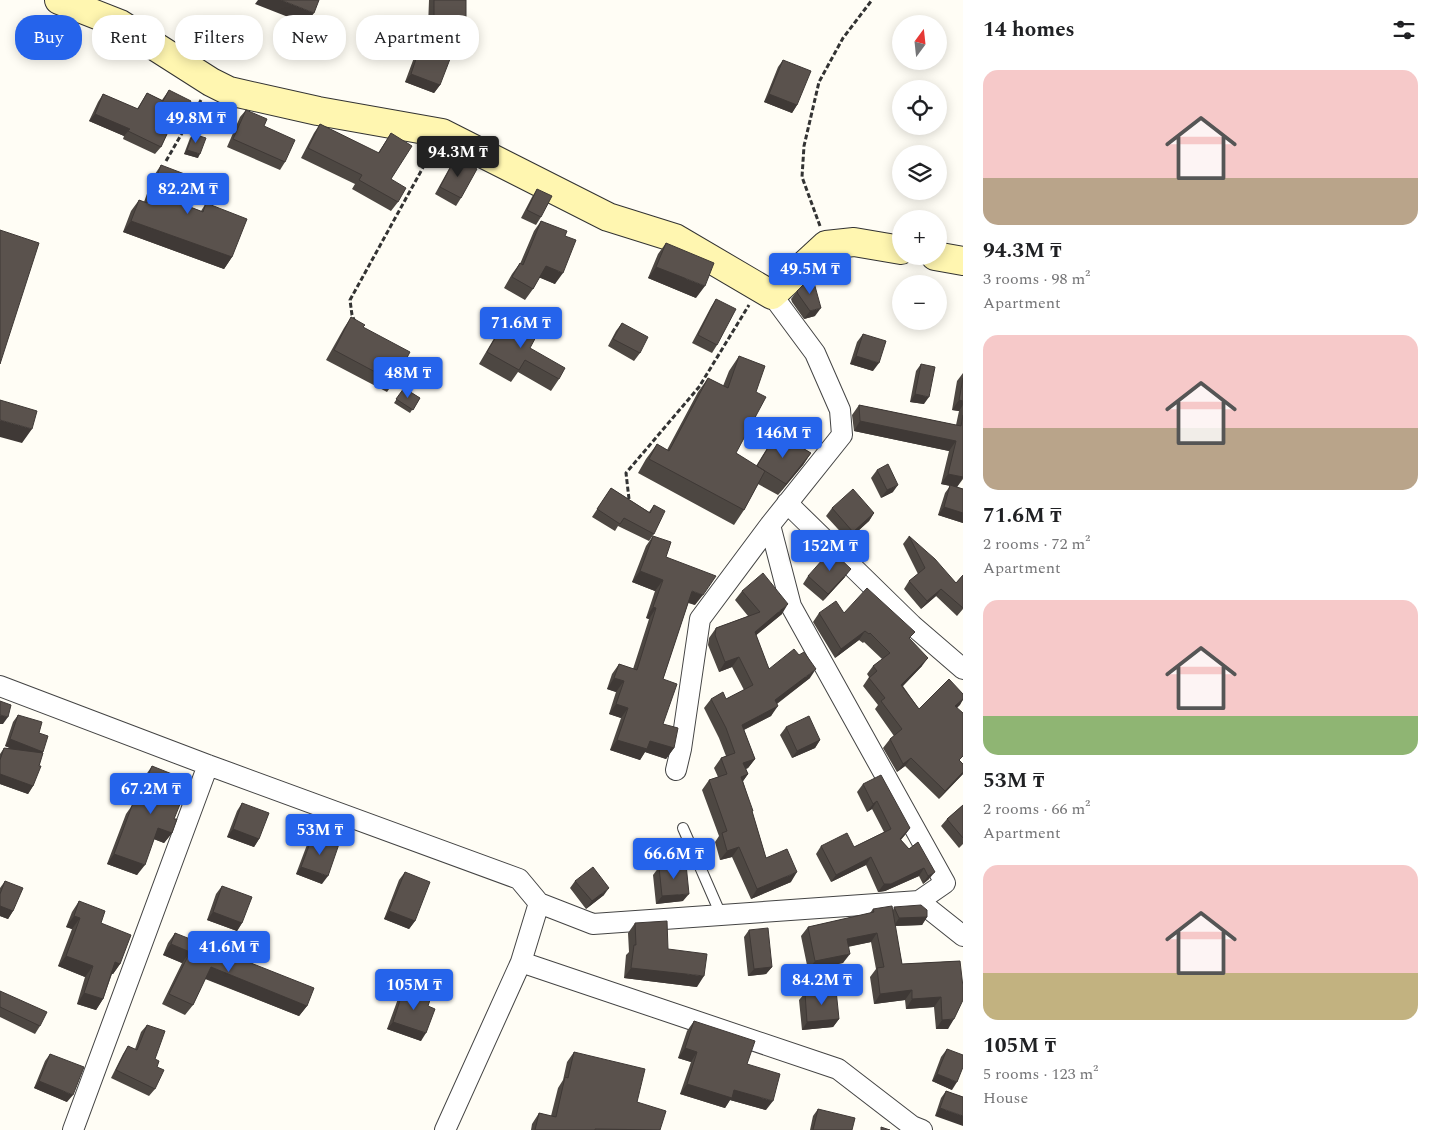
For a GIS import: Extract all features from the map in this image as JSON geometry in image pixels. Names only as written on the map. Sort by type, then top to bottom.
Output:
[{"type":"street","points":[[59,0],[120,24],[211,82],[229,91],[318,111],[442,132],[608,217],[675,238],[766,291],[815,353],[840,410],[842,436],[770,525],[700,619],[681,750],[676,770]]},
{"type":"street","points":[[766,291],[826,245],[854,242],[892,248]]},
{"type":"street","points":[[947,258],[963,261]]},
{"type":"street","points":[[788,503],[912,625],[963,670]]},
{"type":"street","points":[[0,686],[208,765],[519,879],[539,904],[593,924],[919,901],[945,882],[791,606],[770,525]]},
{"type":"street","points":[[73,1130],[208,765]]},
{"type":"street","points":[[919,901],[963,936]]},
{"type":"street","points":[[445,1130],[522,962],[539,904]]},
{"type":"street","points":[[522,962],[838,1069],[912,1126],[922,1130]]},
{"type":"lane","points":[[683,828],[721,915]]},
{"type":"path","points":[[826,245],[802,177],[804,146],[819,82],[842,38],[872,0]]},
{"type":"path","points":[[166,161],[211,82]]},
{"type":"path","points":[[358,327],[352,315],[350,300],[442,132]]},
{"type":"path","points":[[629,499],[626,473],[699,387],[766,291]]},
{"type":"building","points":[[281,0],[319,0],[314,13]]},
{"type":"building","points":[[434,0],[466,0],[466,15],[434,15]]},
{"type":"building","points":[[416,60],[450,60],[440,85],[411,74]]},
{"type":"building","points":[[783,60],[811,71],[797,105],[769,94]]},
{"type":"building","points":[[169,90],[191,101],[181,120],[175,117],[161,147],[128,131],[130,129],[95,114],[103,94],[138,109],[147,93],[163,101]]},
{"type":"building","points":[[246,110],[267,119],[264,126],[295,140],[285,162],[233,139]]},
{"type":"building","points":[[320,124],[379,153],[391,133],[412,146],[391,179],[406,188],[398,202],[359,180],[362,175],[308,148]]},
{"type":"building","points":[[193,134],[206,138],[200,154],[187,150]]},
{"type":"building","points":[[456,157],[477,169],[461,198],[440,187]]},
{"type":"building","points":[[161,165],[195,178],[185,205],[203,212],[206,203],[247,219],[232,257],[131,221],[139,200],[147,203]]},
{"type":"building","points":[[537,189],[552,196],[541,217],[527,210]]},
{"type":"building","points":[[541,221],[567,231],[565,236],[576,240],[563,273],[546,266],[533,289],[512,277],[520,263],[523,265]]},
{"type":"building","points":[[0,230],[39,243],[0,364]]},
{"type":"building","points":[[666,243],[714,263],[705,286],[656,267]]},
{"type":"building","points":[[813,279],[821,308],[810,311],[797,291],[808,280]]},
{"type":"building","points":[[716,299],[736,309],[717,345],[698,335]]},
{"type":"building","points":[[351,317],[365,325],[363,327],[410,352],[394,382],[334,350]]},
{"type":"building","points":[[510,318],[538,333],[530,348],[565,368],[559,379],[525,360],[519,370],[487,352],[504,323],[506,325]]},
{"type":"building","points":[[622,323],[648,337],[640,353],[613,339]]},
{"type":"building","points":[[863,334],[886,341],[879,363],[856,356]]},
{"type":"building","points":[[739,356],[765,366],[756,392],[766,397],[736,453],[765,471],[744,510],[649,459],[657,444],[669,451],[708,378],[728,388]]},
{"type":"building","points":[[921,364],[935,367],[929,397],[915,394]]},
{"type":"building","points":[[963,378],[963,401],[959,400]]},
{"type":"building","points":[[404,388],[420,398],[413,410],[396,399]]},
{"type":"building","points":[[0,400],[37,411],[32,429],[0,420]]},
{"type":"building","points":[[859,405],[961,426],[963,415],[963,477],[948,474],[956,441],[860,421]]},
{"type":"building","points":[[777,433],[811,453],[786,484],[757,466]]},
{"type":"building","points":[[888,464],[898,485],[887,490],[877,470]]},
{"type":"building","points":[[950,485],[963,489],[963,513],[944,507]]},
{"type":"building","points":[[611,488],[650,513],[654,505],[665,511],[654,534],[624,518],[620,524],[597,509]]},
{"type":"building","points":[[853,489],[874,513],[853,532],[832,508]]},
{"type":"building","points":[[653,536],[671,542],[666,557],[716,576],[703,595],[692,591],[663,679],[677,684],[663,724],[678,728],[674,748],[650,741],[647,749],[617,740],[628,708],[616,704],[624,681],[614,678],[619,664],[637,670],[656,608],[653,607],[663,580],[640,571]]},
{"type":"building","points":[[909,536],[935,559],[956,583],[963,575],[963,608],[941,589],[927,601],[909,581],[925,568]]},
{"type":"building","points":[[831,550],[851,569],[828,594],[808,576]]},
{"type":"building","points":[[763,573],[788,604],[755,632],[769,669],[794,649],[799,655],[804,652],[816,669],[775,700],[778,706],[742,725],[755,759],[743,763],[748,774],[741,777],[766,858],[787,849],[797,872],[757,889],[739,847],[727,851],[722,833],[727,831],[709,780],[727,774],[721,758],[735,753],[726,728],[711,699],[723,692],[726,699],[753,685],[739,657],[725,662],[715,635],[716,628],[760,612],[742,591]]},
{"type":"building","points":[[867,588],[915,632],[909,638],[928,658],[901,685],[919,709],[949,679],[963,694],[963,699],[955,706],[963,713],[963,756],[959,760],[963,764],[963,772],[945,791],[911,758],[903,764],[890,739],[902,729],[881,701],[885,698],[869,678],[877,671],[873,666],[890,653],[870,633],[865,631],[841,649],[819,613],[836,601],[844,613]]},
{"type":"building","points":[[0,701],[11,705],[8,717],[0,715]]},
{"type":"building","points":[[18,715],[42,722],[39,733],[48,736],[43,752],[10,739]]},
{"type":"building","points":[[809,716],[820,740],[797,751],[786,727]]},
{"type":"building","points":[[4,748],[43,753],[39,766],[41,766],[33,786],[0,774],[0,760]]},
{"type":"building","points":[[152,766],[177,776],[175,782],[187,787],[174,819],[177,819],[172,833],[158,828],[145,865],[114,854],[133,803],[136,804]]},
{"type":"building","points":[[881,775],[910,828],[900,839],[909,849],[918,842],[935,872],[928,876],[924,868],[891,884],[884,884],[871,857],[836,875],[821,846],[847,833],[854,847],[891,829],[877,801],[873,804],[863,784]]},
{"type":"building","points":[[242,803],[269,813],[259,839],[233,829]]},
{"type":"building","points":[[963,805],[963,838],[947,819]]},
{"type":"building","points":[[313,835],[339,844],[328,876],[301,867]]},
{"type":"building","points":[[686,864],[689,894],[662,896],[659,867]]},
{"type":"building","points":[[593,867],[609,888],[592,901],[575,881]]},
{"type":"building","points":[[405,872],[430,882],[415,921],[389,911]]},
{"type":"building","points":[[5,881],[23,888],[13,911],[0,906],[0,894]]},
{"type":"building","points":[[222,886],[252,897],[242,923],[213,912]]},
{"type":"building","points":[[79,901],[105,911],[101,923],[131,935],[120,964],[115,962],[103,999],[84,993],[93,966],[66,956],[80,918],[74,916]]},
{"type":"building","points":[[921,905],[927,910],[927,917],[899,918],[894,907]]},
{"type":"building","points":[[892,906],[902,964],[960,961],[963,1000],[954,1019],[942,1020],[941,997],[912,999],[912,990],[880,994],[877,968],[884,967],[877,933],[847,939],[850,954],[815,961],[808,927],[874,912],[873,909]]},
{"type":"building","points":[[667,921],[668,949],[707,954],[704,976],[631,968],[634,945],[636,945],[635,923]]},
{"type":"building","points":[[768,928],[772,967],[754,969],[749,930]]},
{"type":"building","points":[[175,933],[314,988],[307,1006],[211,967],[193,1005],[169,994],[190,952],[171,944]]},
{"type":"building","points":[[404,988],[431,997],[428,1006],[435,1009],[426,1033],[393,1022]]},
{"type":"building","points":[[836,990],[839,1019],[807,1022],[805,993]]},
{"type":"building","points":[[0,991],[47,1012],[40,1026],[0,1007]]},
{"type":"building","points":[[694,1021],[755,1041],[747,1064],[780,1074],[773,1101],[734,1090],[732,1098],[687,1084],[697,1052],[685,1048]]},
{"type":"building","points":[[147,1025],[165,1031],[155,1059],[159,1061],[157,1067],[164,1070],[155,1089],[116,1070],[128,1046],[137,1050]]},
{"type":"building","points":[[947,1049],[963,1055],[963,1067],[957,1082],[937,1074]]},
{"type":"building","points":[[574,1052],[645,1069],[637,1102],[666,1111],[660,1130],[535,1130],[539,1113],[556,1117],[565,1077],[568,1078]]},
{"type":"building","points":[[50,1054],[84,1067],[73,1095],[39,1081]]},
{"type":"building","points":[[946,1091],[963,1097],[963,1116],[940,1108]]},
{"type":"building","points":[[818,1109],[855,1118],[852,1130],[813,1130]]}]
